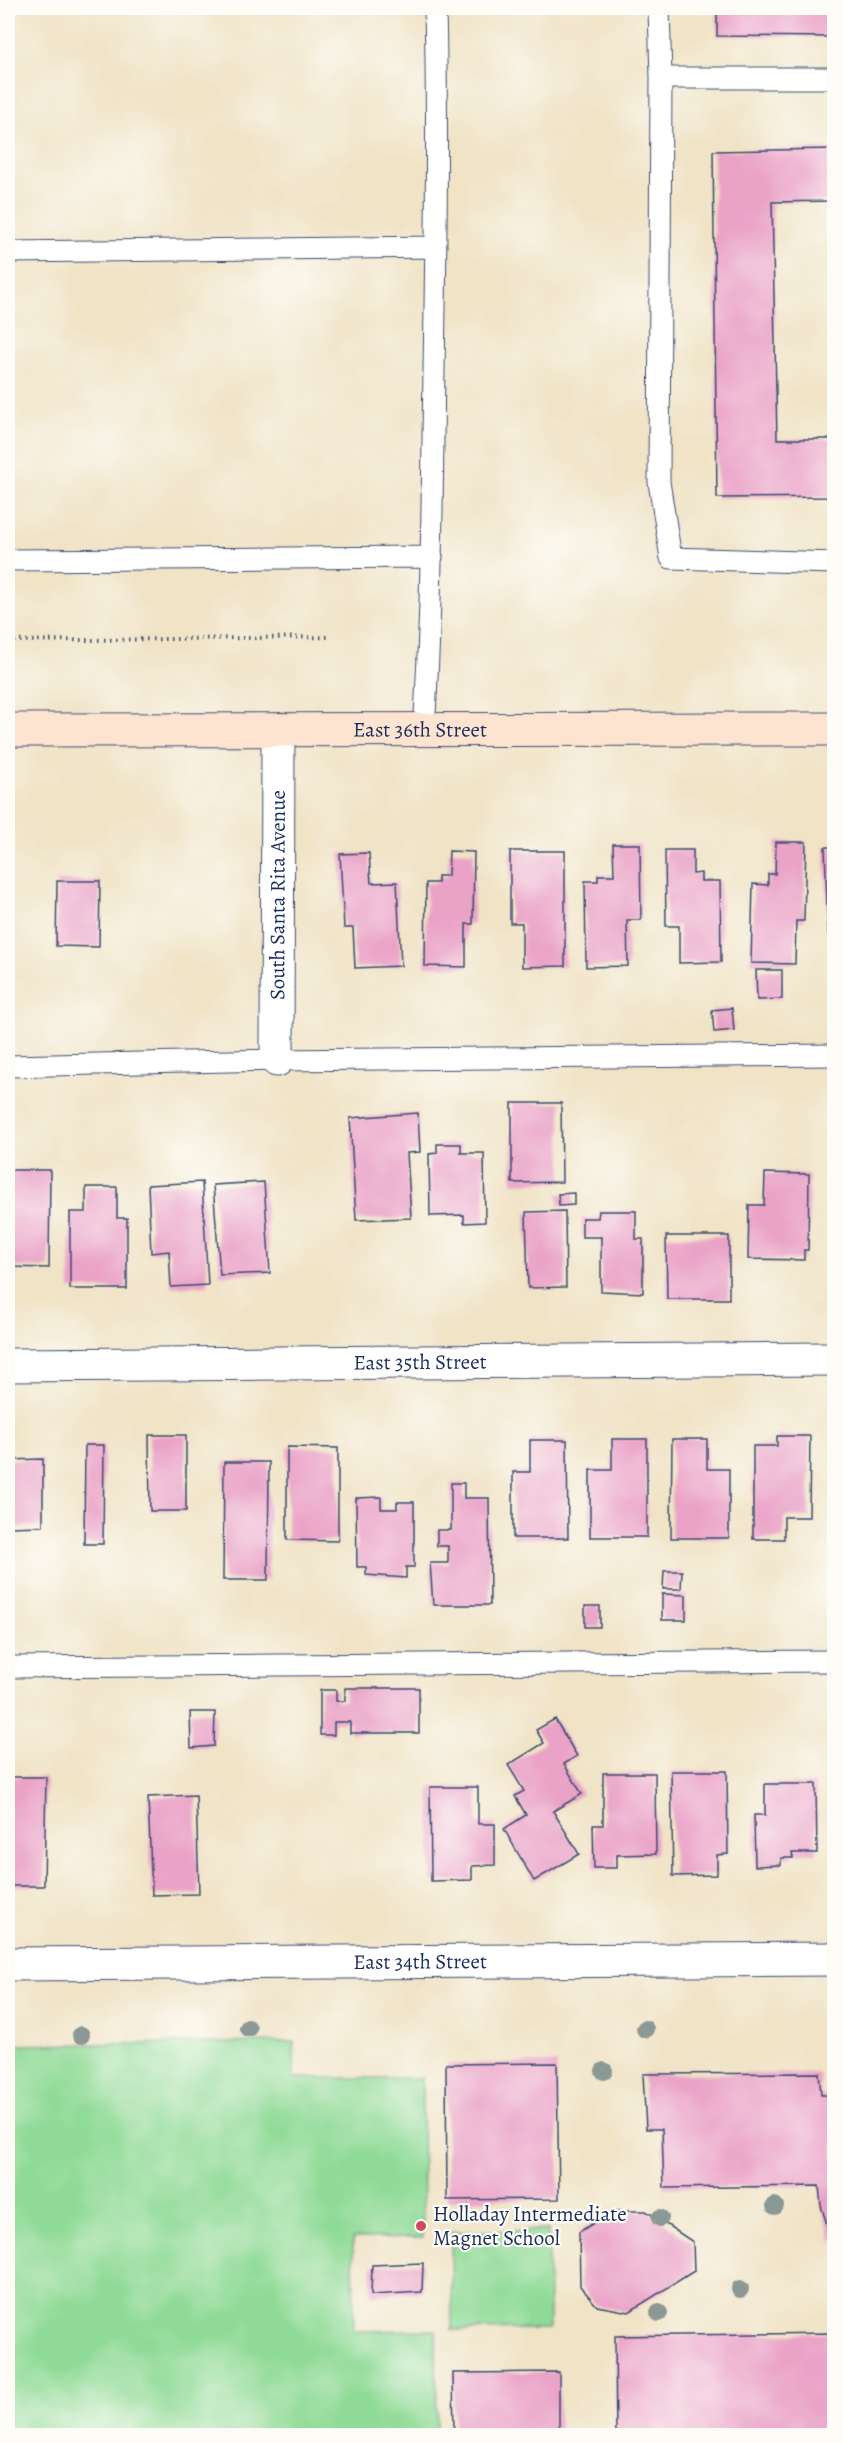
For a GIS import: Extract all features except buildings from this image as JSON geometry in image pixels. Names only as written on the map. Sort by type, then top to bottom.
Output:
[{"type":"main road","name":"East 36th Street","points":[[8,730],[834,729]]},
{"type":"street","name":"South Santa Rita Avenue","points":[[277,1060],[278,730]]},
{"type":"street","name":"East 35th Street","points":[[8,1365],[834,1359]]},
{"type":"street","name":"East 34th Street","points":[[8,1964],[834,1959]]},
{"type":"lane","points":[[424,730],[432,557],[438,111],[435,8]]},
{"type":"lane","points":[[659,8],[661,78],[659,483],[671,558],[834,562]]},
{"type":"lane","points":[[661,78],[834,78]]},
{"type":"lane","points":[[8,252],[436,247]]},
{"type":"lane","points":[[8,560],[432,557]]},
{"type":"lane","points":[[8,1066],[277,1060],[834,1055]]},
{"type":"lane","points":[[8,1667],[834,1661]]},
{"type":"path","points":[[8,641],[332,637]]},
{"type":"green space","points":[[294,2042],[294,2078],[422,2078],[423,2237],[353,2238],[354,2331],[436,2330],[437,2435],[8,2435],[8,2045]]},
{"type":"green space","points":[[548,2230],[549,2329],[452,2330],[451,2232]]},
{"type":"place","name":"Holladay Intermediate Magnet School","points":[[421,2226]]}]
